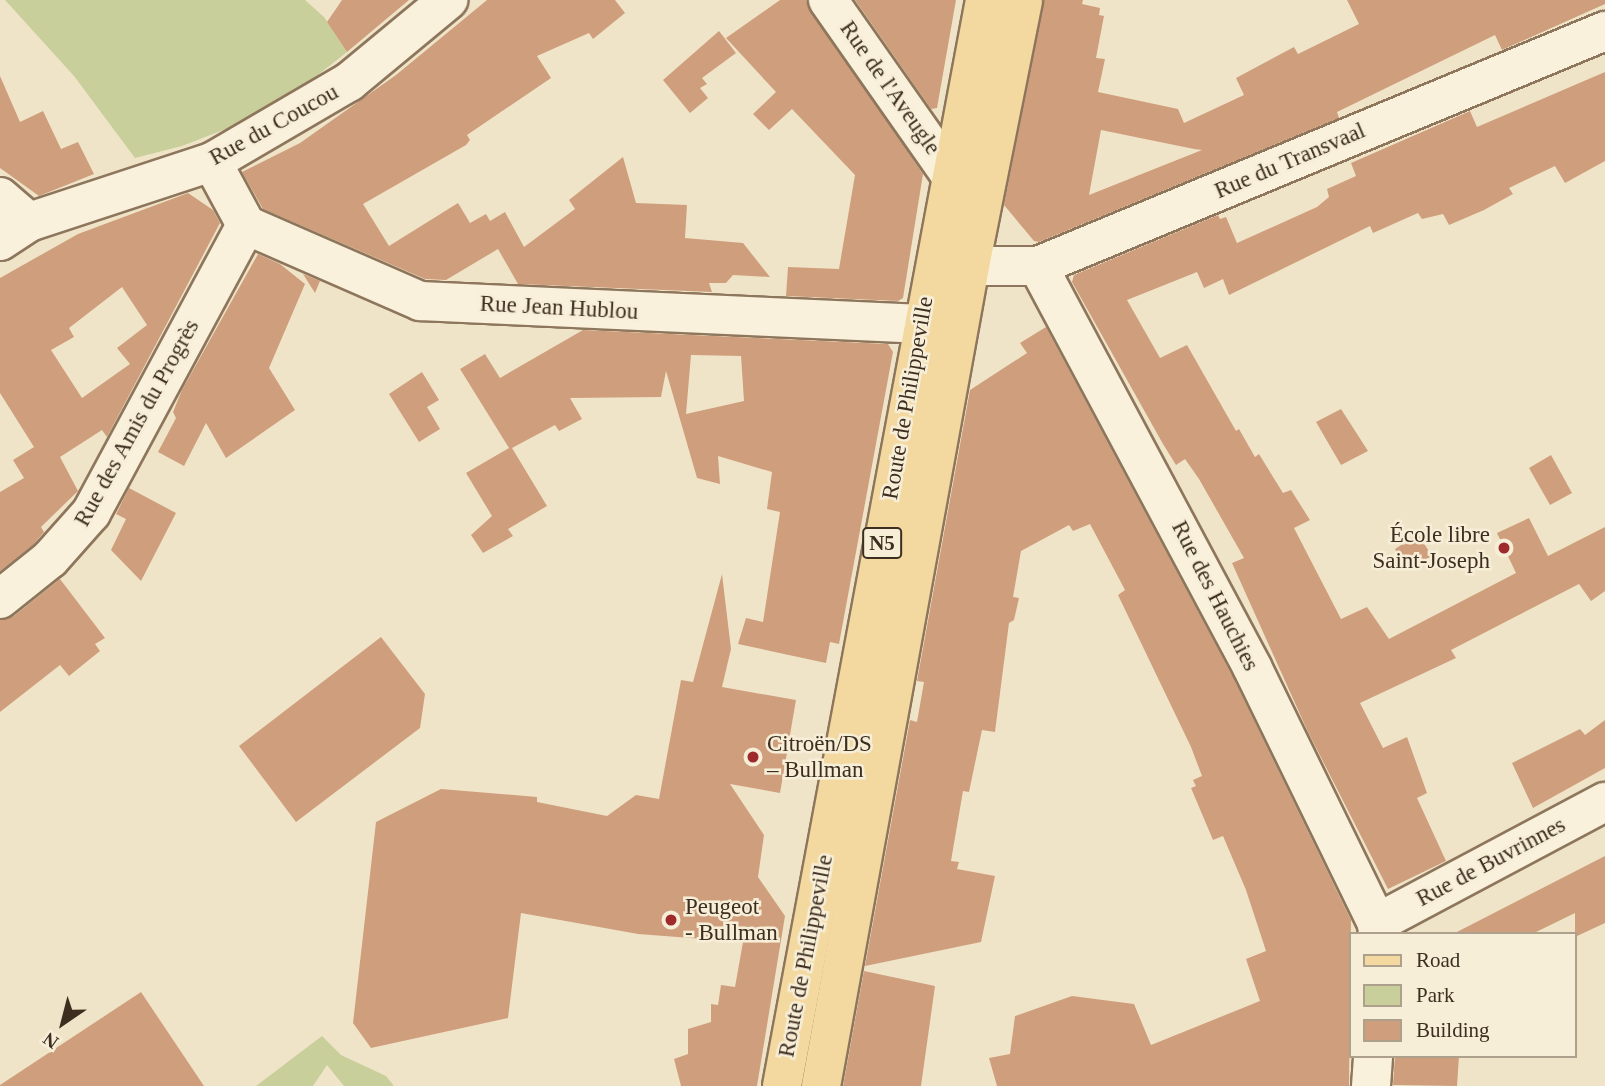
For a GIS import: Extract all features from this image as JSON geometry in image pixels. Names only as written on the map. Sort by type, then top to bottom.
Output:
[{"type":"main road","name":"Route de Philippeville","points":[[821,1086],[957,336],[952,263],[952,177],[985,0]]},
{"type":"main road","name":"Route de Philippeville","points":[[782,1086],[921,324],[952,263],[1023,0]]},
{"type":"street","name":"Rue du Coucou","points":[[15,232],[212,162],[349,82],[448,0]]},
{"type":"street","name":"Rue de l'Aveugle","points":[[828,0],[952,177]]},
{"type":"street","name":"Rue du Transvaal","points":[[952,263],[1038,266],[1605,31]]},
{"type":"street","points":[[212,162],[246,225]]},
{"type":"street","points":[[0,197],[15,232]]},
{"type":"street","name":"Rue Jean Hublou","points":[[246,225],[420,301],[921,324],[957,336]]},
{"type":"street","name":"Rue des Amis du Progrès","points":[[0,599],[50,559],[91,513],[246,225]]},
{"type":"street","name":"Rue des Hauchies","points":[[1038,266],[1179,524],[1377,928]]},
{"type":"street","name":"Rue de Buvrinnes","points":[[1377,928],[1605,802]]},
{"type":"street","points":[[1371,1086],[1373,1058]]},
{"type":"green space","points":[[5,0],[305,0],[324,17],[347,52],[272,111],[182,146],[135,158],[74,76]]},
{"type":"green space","points":[[322,1036],[341,1055],[386,1076],[394,1086],[344,1086],[327,1065],[313,1086],[256,1086]]},
{"type":"building","points":[[342,0],[409,0],[347,52],[327,22]]},
{"type":"building","points":[[487,0],[615,0],[625,13],[593,39],[589,33],[537,56],[551,78],[467,135],[470,140],[466,145],[363,204],[389,246],[458,203],[470,223],[486,214],[490,221],[505,212],[524,247],[575,209],[569,200],[623,157],[636,203],[687,205],[685,238],[743,243],[770,277],[733,275],[726,283],[709,283],[712,292],[518,284],[498,249],[446,280],[425,279],[263,209],[242,172],[300,143],[396,75]]},
{"type":"building","points":[[780,0],[806,0],[923,174],[903,298],[898,301],[786,296],[788,267],[839,269],[855,175],[792,109],[769,130],[753,114],[776,92],[726,38]]},
{"type":"building","points":[[855,0],[956,0],[937,108],[931,109]]},
{"type":"building","points":[[1044,0],[1083,0],[1082,4],[1100,8],[1099,15],[1104,16],[1096,58],[1105,59],[1098,92],[1178,109],[1184,123],[1244,95],[1236,78],[1294,47],[1298,54],[1359,24],[1347,0],[1605,0],[1605,4],[1502,50],[1495,35],[1337,112],[1339,118],[1039,242],[1034,241],[1004,205]],"holes":[[[1101,130],[1202,150],[1089,195]]]},
{"type":"building","points":[[719,31],[736,53],[702,78],[707,84],[700,88],[708,98],[690,113],[663,80]]},
{"type":"building","points":[[1605,72],[1605,161],[1565,183],[1555,166],[1509,188],[1513,194],[1449,225],[1443,214],[1422,219],[1418,213],[1373,233],[1370,226],[1229,295],[1223,279],[1204,288],[1197,272],[1127,300],[1160,358],[1187,345],[1236,431],[1239,429],[1255,457],[1259,454],[1283,493],[1291,490],[1310,520],[1294,528],[1341,619],[1367,607],[1389,639],[1516,573],[1497,533],[1529,518],[1548,556],[1605,527],[1605,591],[1591,601],[1579,584],[1451,650],[1456,658],[1360,703],[1383,748],[1407,737],[1427,793],[1417,798],[1446,861],[1388,889],[1308,732],[1232,563],[1244,558],[1185,459],[1176,465],[1072,282],[1074,275],[1218,215],[1220,219],[1226,217],[1237,243],[1317,207],[1329,197],[1327,189],[1356,176],[1351,163],[1470,111],[1477,127]]},
{"type":"building","points":[[0,76],[20,122],[43,111],[61,149],[78,142],[94,174],[39,196],[0,168]]},
{"type":"building","points":[[188,193],[213,210],[220,223],[107,437],[102,430],[60,457],[78,491],[41,527],[44,532],[33,545],[0,571],[0,492],[24,478],[13,460],[34,447],[0,393],[0,278],[78,234]],"holes":[[[122,287],[147,325],[117,348],[130,364],[82,398],[51,350],[74,337],[69,328]]]},
{"type":"building","points":[[258,254],[280,264],[305,284],[269,368],[295,410],[226,458],[206,423],[184,466],[158,452],[176,418],[173,412],[182,390]]},
{"type":"building","points":[[303,274],[320,281],[315,293]]},
{"type":"building","points":[[1046,327],[1233,677],[1351,920],[1349,1086],[997,1086],[989,1058],[1010,1054],[1015,1016],[1072,996],[1134,1004],[1151,1045],[1260,1001],[1246,959],[1266,951],[1246,890],[1223,836],[1213,840],[1191,788],[1196,786],[1193,780],[1202,776],[1191,747],[1118,595],[1125,590],[1090,524],[1073,531],[1069,525],[1021,551],[1013,597],[1019,598],[1014,620],[1009,623],[995,732],[982,730],[969,792],[963,791],[951,861],[959,862],[957,869],[995,876],[981,942],[865,966],[910,720],[917,722],[924,682],[917,681],[970,390],[1027,353],[1020,343]]},
{"type":"building","points":[[583,330],[888,344],[893,352],[839,644],[830,642],[826,663],[738,644],[746,618],[763,622],[780,512],[767,509],[772,472],[718,456],[720,484],[697,478],[666,371],[661,397],[570,398],[582,419],[559,431],[555,425],[512,448],[547,506],[508,529],[513,536],[483,553],[471,535],[492,516],[466,473],[509,448],[460,369],[485,354],[500,378]],"holes":[[[691,355],[741,356],[744,401],[686,414]]]},
{"type":"building","points":[[422,372],[439,400],[427,407],[440,429],[419,442],[389,394]]},
{"type":"building","points":[[1341,409],[1368,451],[1341,465],[1316,422]]},
{"type":"building","points":[[1551,455],[1572,493],[1550,505],[1529,468]]},
{"type":"building","points":[[129,488],[176,513],[141,581],[111,550],[126,519],[116,514]]},
{"type":"building","points":[[1418,534],[1432,556],[1407,570],[1395,549]]},
{"type":"building","name":"Peugeot - Bullman","points":[[722,574],[731,649],[722,687],[796,700],[780,793],[730,784],[764,835],[758,877],[785,916],[757,1086],[681,1086],[674,1059],[688,1054],[688,1029],[711,1022],[711,1004],[718,1005],[721,985],[735,987],[743,942],[638,934],[521,913],[508,1018],[371,1048],[353,1023],[376,822],[441,789],[537,797],[537,802],[607,816],[636,795],[659,799],[681,680],[693,682]]},
{"type":"building","points":[[60,579],[105,638],[95,644],[100,651],[69,676],[60,665],[0,712],[0,620],[14,616]]},
{"type":"building","points":[[381,637],[425,694],[420,728],[296,822],[239,746]]},
{"type":"building","points":[[1605,720],[1605,768],[1533,808],[1512,763],[1580,729],[1585,735]]},
{"type":"building","points":[[1605,856],[1605,923],[1577,936],[1575,913],[1536,932],[1457,932]]},
{"type":"building","points":[[864,971],[935,986],[921,1086],[843,1086]]},
{"type":"building","points":[[141,992],[204,1086],[0,1086],[0,1085]]},
{"type":"building","points":[[1395,1058],[1459,1058],[1457,1086],[1393,1085]]},
{"type":"place","name":"École libre Saint-Joseph","points":[[1504,548]]},
{"type":"place","name":"Citroën/DS – Bullman","points":[[753,757]]},
{"type":"place","name":"Peugeot - Bullman","points":[[671,920]]}]
